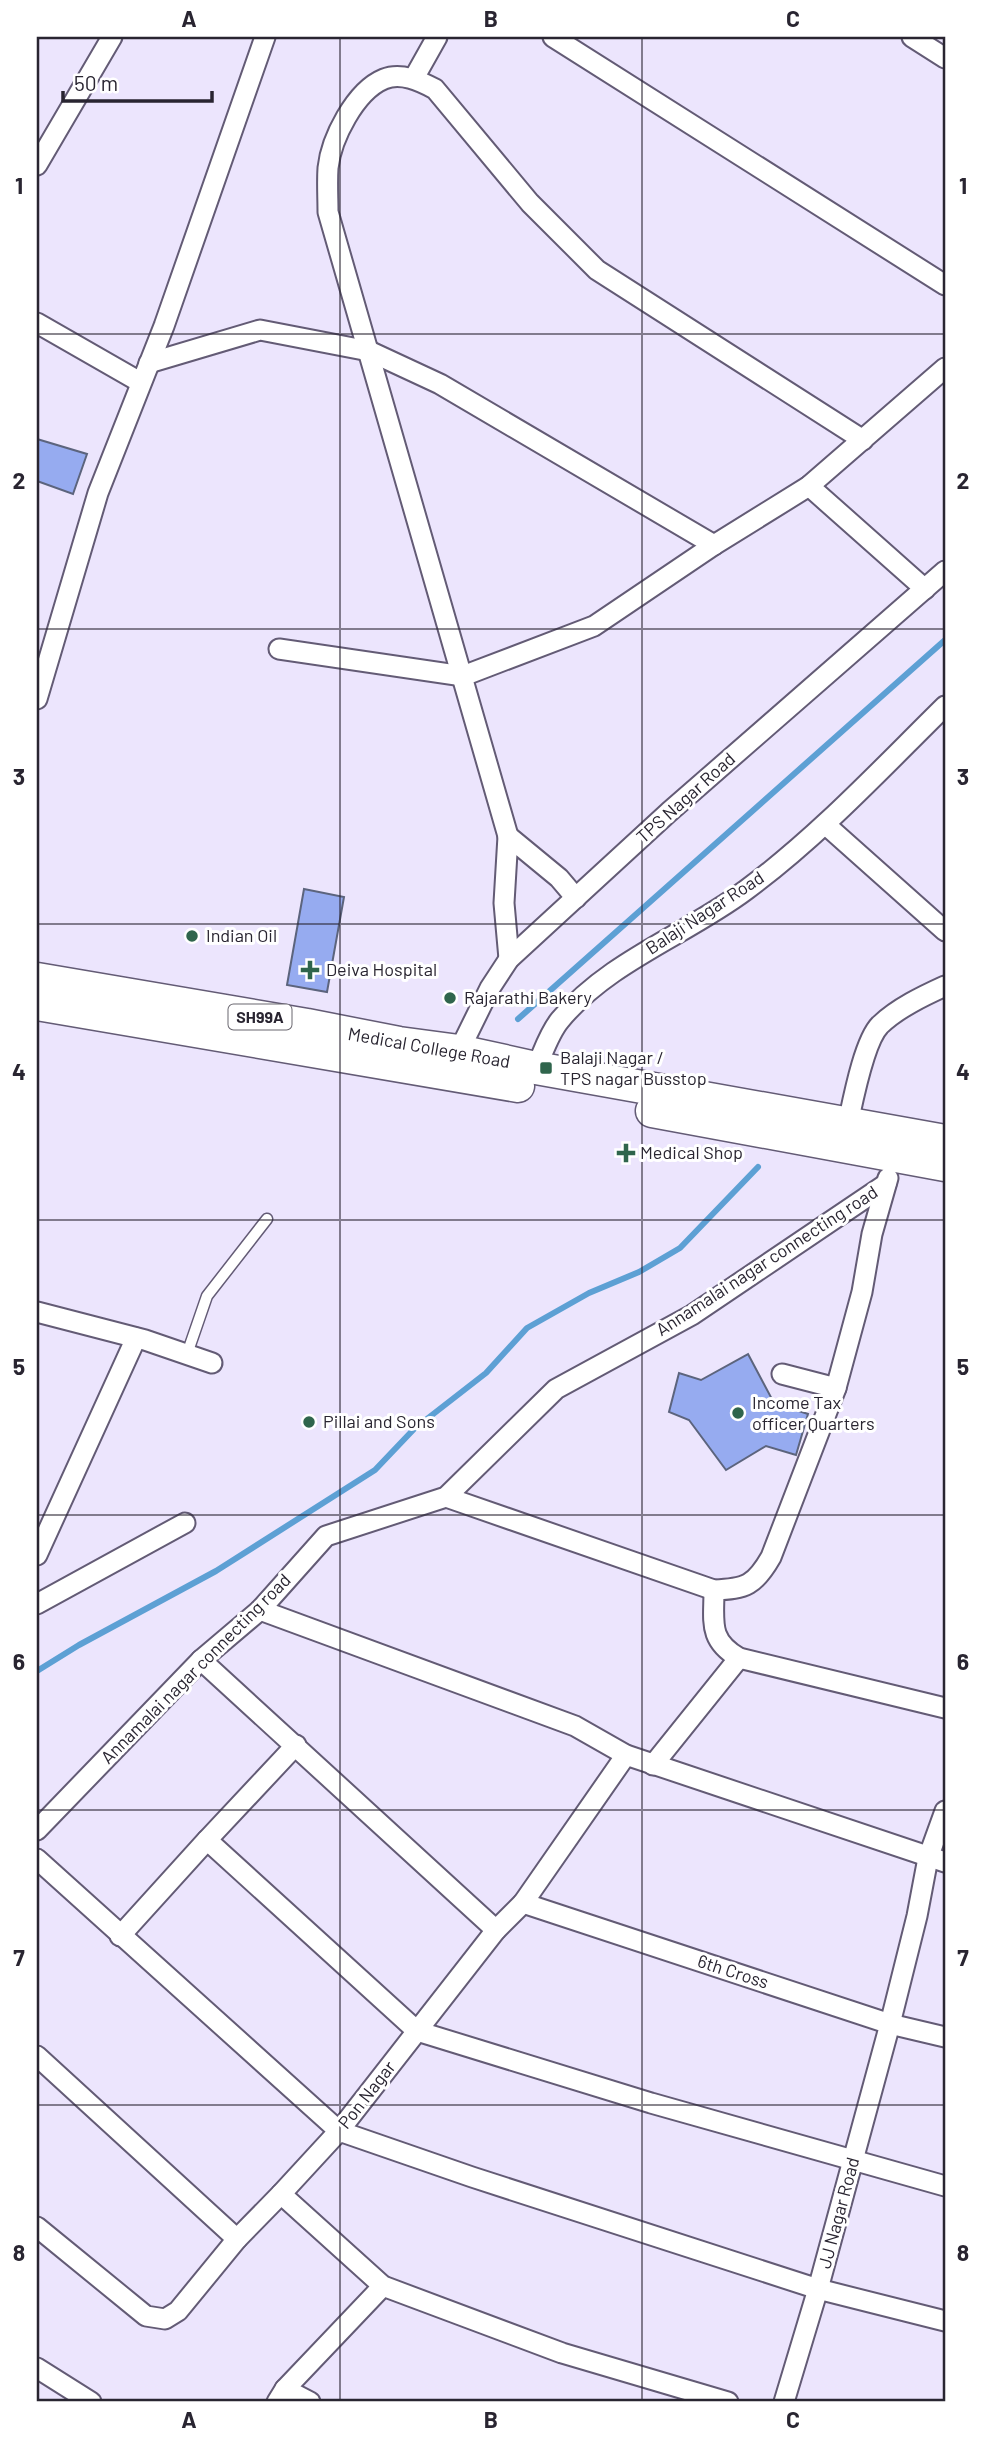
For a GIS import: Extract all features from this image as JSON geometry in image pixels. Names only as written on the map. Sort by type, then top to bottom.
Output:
[{"type":"main road","name":"Medical College Road","points":[[37,979],[399,1043],[468,1065]]},
{"type":"main road","name":"Medical College Road","points":[[37,1004],[525,1073],[848,1123],[945,1141]]},
{"type":"main road","name":"Medical College Road","points":[[525,1073],[892,1170],[945,1165]]},
{"type":"street","points":[[37,165],[112,37]]},
{"type":"street","points":[[37,699],[97,493],[164,326],[265,37]]},
{"type":"street","points":[[414,78],[437,37]]},
{"type":"street","points":[[553,37],[945,285]]},
{"type":"street","points":[[912,37],[945,58]]},
{"type":"street","points":[[509,960],[504,903],[508,836],[328,212],[328,166],[340,128],[364,92],[385,78],[414,78],[435,89],[530,203],[597,270],[863,440]]},
{"type":"street","points":[[37,323],[140,382]]},
{"type":"street","points":[[149,363],[260,330],[369,351],[440,384],[714,545]]},
{"type":"street","points":[[279,649],[463,676],[594,626],[809,485],[945,368]]},
{"type":"street","points":[[809,485],[925,589]]},
{"type":"street","name":"TPS Nagar Road","points":[[468,1065],[490,988],[509,960],[669,812],[945,571]]},
{"type":"street","name":"Balaji Nagar Road","points":[[525,1073],[558,1023],[587,991],[745,891],[826,824],[942,716]]},
{"type":"street","points":[[826,824],[945,931]]},
{"type":"street","points":[[508,836],[559,878],[576,898]]},
{"type":"street","points":[[848,1123],[860,1070],[878,1027],[897,1012],[945,985]]},
{"type":"street","points":[[446,1497],[714,1590],[738,1589],[760,1576],[771,1557],[836,1388],[862,1292],[872,1234],[892,1170]]},
{"type":"street","name":"Annamalai nagar connecting road","points":[[37,1830],[201,1660],[260,1610],[326,1535],[446,1497],[556,1389],[692,1315],[892,1170]]},
{"type":"street","points":[[37,1312],[136,1338],[212,1363]]},
{"type":"street","points":[[37,1555],[136,1338]]},
{"type":"street","points":[[782,1374],[836,1388]]},
{"type":"street","points":[[37,1604],[186,1523]]},
{"type":"street","points":[[37,1585],[58,1593]]},
{"type":"street","points":[[714,1590],[713,1630],[727,1651],[739,1658],[945,1708]]},
{"type":"street","points":[[260,1610],[575,1726],[626,1755],[653,1765],[937,1860]]},
{"type":"street","points":[[653,1765],[739,1658]]},
{"type":"street","points":[[201,1660],[496,1930]]},
{"type":"street","points":[[120,1936],[296,1745]]},
{"type":"street","name":"Pon Nagar","points":[[37,2227],[146,2316],[165,2319],[178,2311],[237,2239],[339,2131],[496,1930],[523,1903],[626,1755]]},
{"type":"street","name":"JJ Nagar Road","points":[[784,2402],[818,2289],[917,1916],[937,1860],[945,1811]]},
{"type":"street","points":[[207,1840],[418,2031],[651,2103],[945,2186]]},
{"type":"street","points":[[37,1859],[339,2131],[818,2289],[945,2321]]},
{"type":"street","name":"6th Cross","points":[[523,1903],[890,2024],[945,2037]]},
{"type":"street","points":[[37,2056],[237,2239]]},
{"type":"street","points":[[281,2194],[383,2286],[562,2353],[728,2402]]},
{"type":"street","points":[[281,2396],[383,2286]]},
{"type":"street","points":[[37,2368],[91,2402]]},
{"type":"street","points":[[281,2396],[310,2402]]},
{"type":"lane","points":[[187,1354],[207,1296],[267,1219]]},
{"type":"building","points":[[37,439],[87,454],[73,494],[37,481]]},
{"type":"building","points":[[304,889],[344,897],[327,992],[287,985]]},
{"type":"building","name":"Income Tax officer Quarters","points":[[748,1354],[774,1403],[808,1414],[796,1455],[766,1446],[726,1470],[689,1420],[669,1412],[679,1373],[701,1380]]},
{"type":"waterway","points":[[518,1019],[945,640]]},
{"type":"waterway","points":[[37,1671],[79,1645],[216,1571],[375,1470],[414,1429],[486,1373],[527,1328],[589,1293],[639,1272],[680,1248],[758,1167]]},
{"type":"place","name":"Indian Oil","points":[[192,936]]},
{"type":"place","name":"Deiva Hospital","points":[[310,970]]},
{"type":"place","name":"Rajarathi Bakery","points":[[450,998]]},
{"type":"place","name":"Balaji Nagar / TPS nagar Busstop","points":[[546,1068]]},
{"type":"place","name":"Medical Shop","points":[[626,1153]]},
{"type":"place","name":"Income Tax officer Quarters","points":[[738,1413]]},
{"type":"place","name":"Pillai and Sons","points":[[309,1422]]}]
